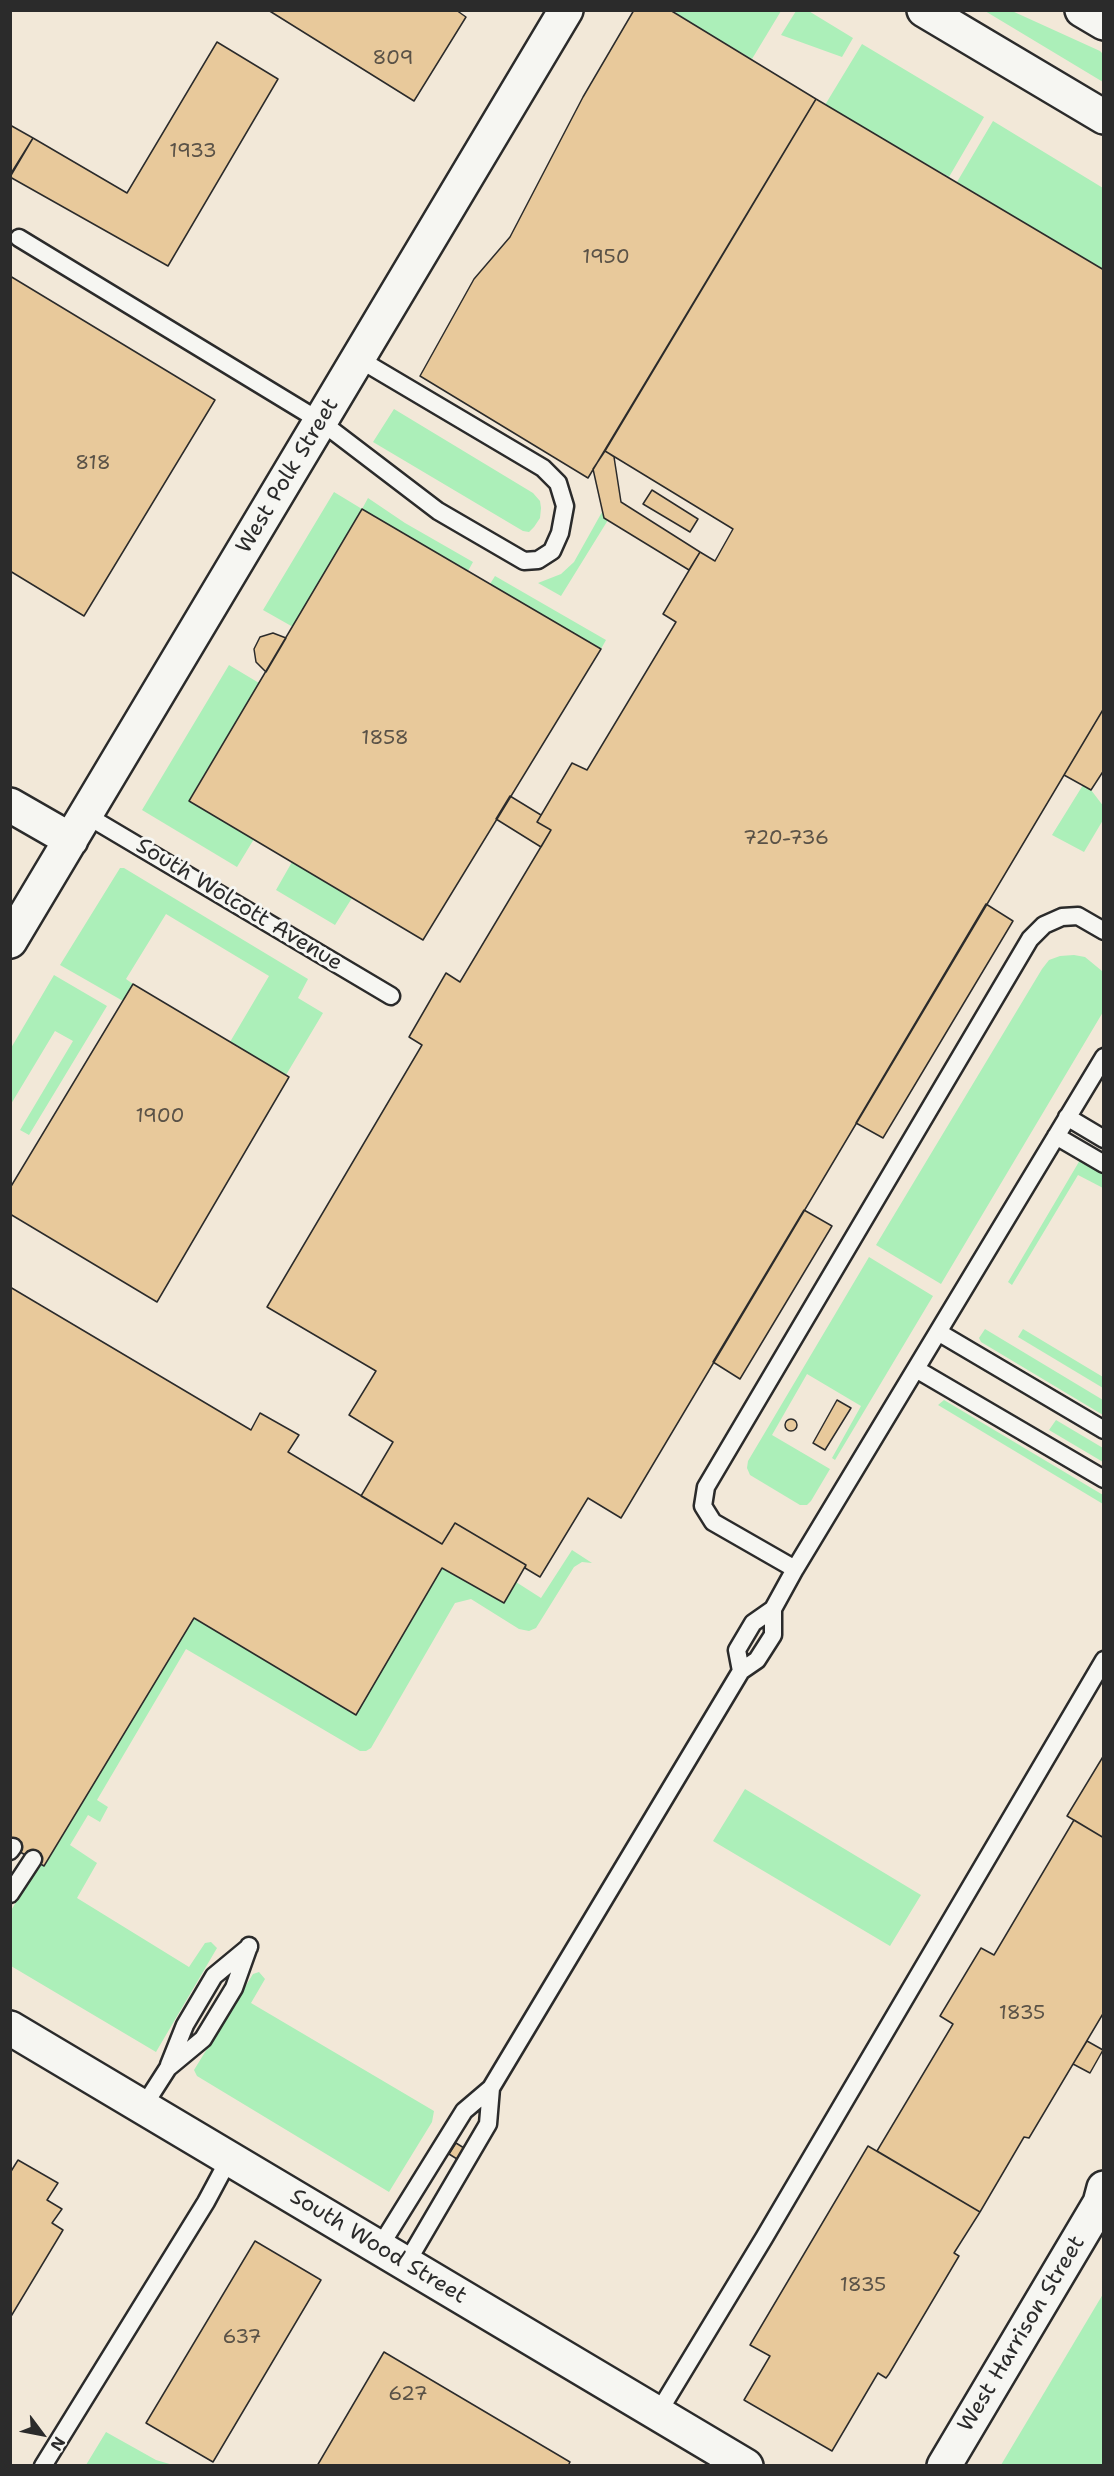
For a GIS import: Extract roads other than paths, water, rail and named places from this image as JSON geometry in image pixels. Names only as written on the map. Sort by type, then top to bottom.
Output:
[{"type":"street","name":"West Polk Street","points":[[10,941],[567,10]]},
{"type":"street","points":[[924,10],[1104,117]]},
{"type":"street","points":[[1082,10],[1104,23]]},
{"type":"street","name":"South Wolcott Avenue","points":[[10,805],[78,827]]},
{"type":"street","name":"South Wood Street","points":[[10,2028],[746,2466]]},
{"type":"street","name":"West Harrison Street","points":[[944,2466],[1102,2197]]},
{"type":"lane","points":[[19,238],[321,421],[438,511],[524,561],[538,560],[552,551],[560,533],[565,506],[558,483],[543,468],[359,359]]},
{"type":"lane","name":"South Wolcott Avenue","points":[[78,827],[391,996]]},
{"type":"lane","points":[[795,1569],[713,1522],[703,1506],[706,1487],[1030,939],[1044,925],[1062,917],[1078,916],[1104,932]]},
{"type":"lane","points":[[393,2256],[464,2111],[491,2088],[741,1671],[757,1660],[772,1635],[773,1609],[795,1569],[1104,1058]]},
{"type":"lane","points":[[1067,1118],[1104,1139]]},
{"type":"lane","points":[[1056,1136],[1104,1164]]},
{"type":"lane","points":[[938,1332],[1104,1430]]},
{"type":"lane","points":[[916,1369],[1104,1479]]},
{"type":"lane","points":[[658,2413],[764,2238],[1104,1660]]},
{"type":"lane","points":[[10,1894],[33,1859]]},
{"type":"lane","points":[[143,2107],[168,2068],[185,2025],[214,1976],[249,1946],[234,1988],[203,2039],[168,2068]]},
{"type":"lane","points":[[393,2256],[488,2124],[491,2088]]},
{"type":"lane","points":[[43,2466],[206,2202],[229,2159]]}]
